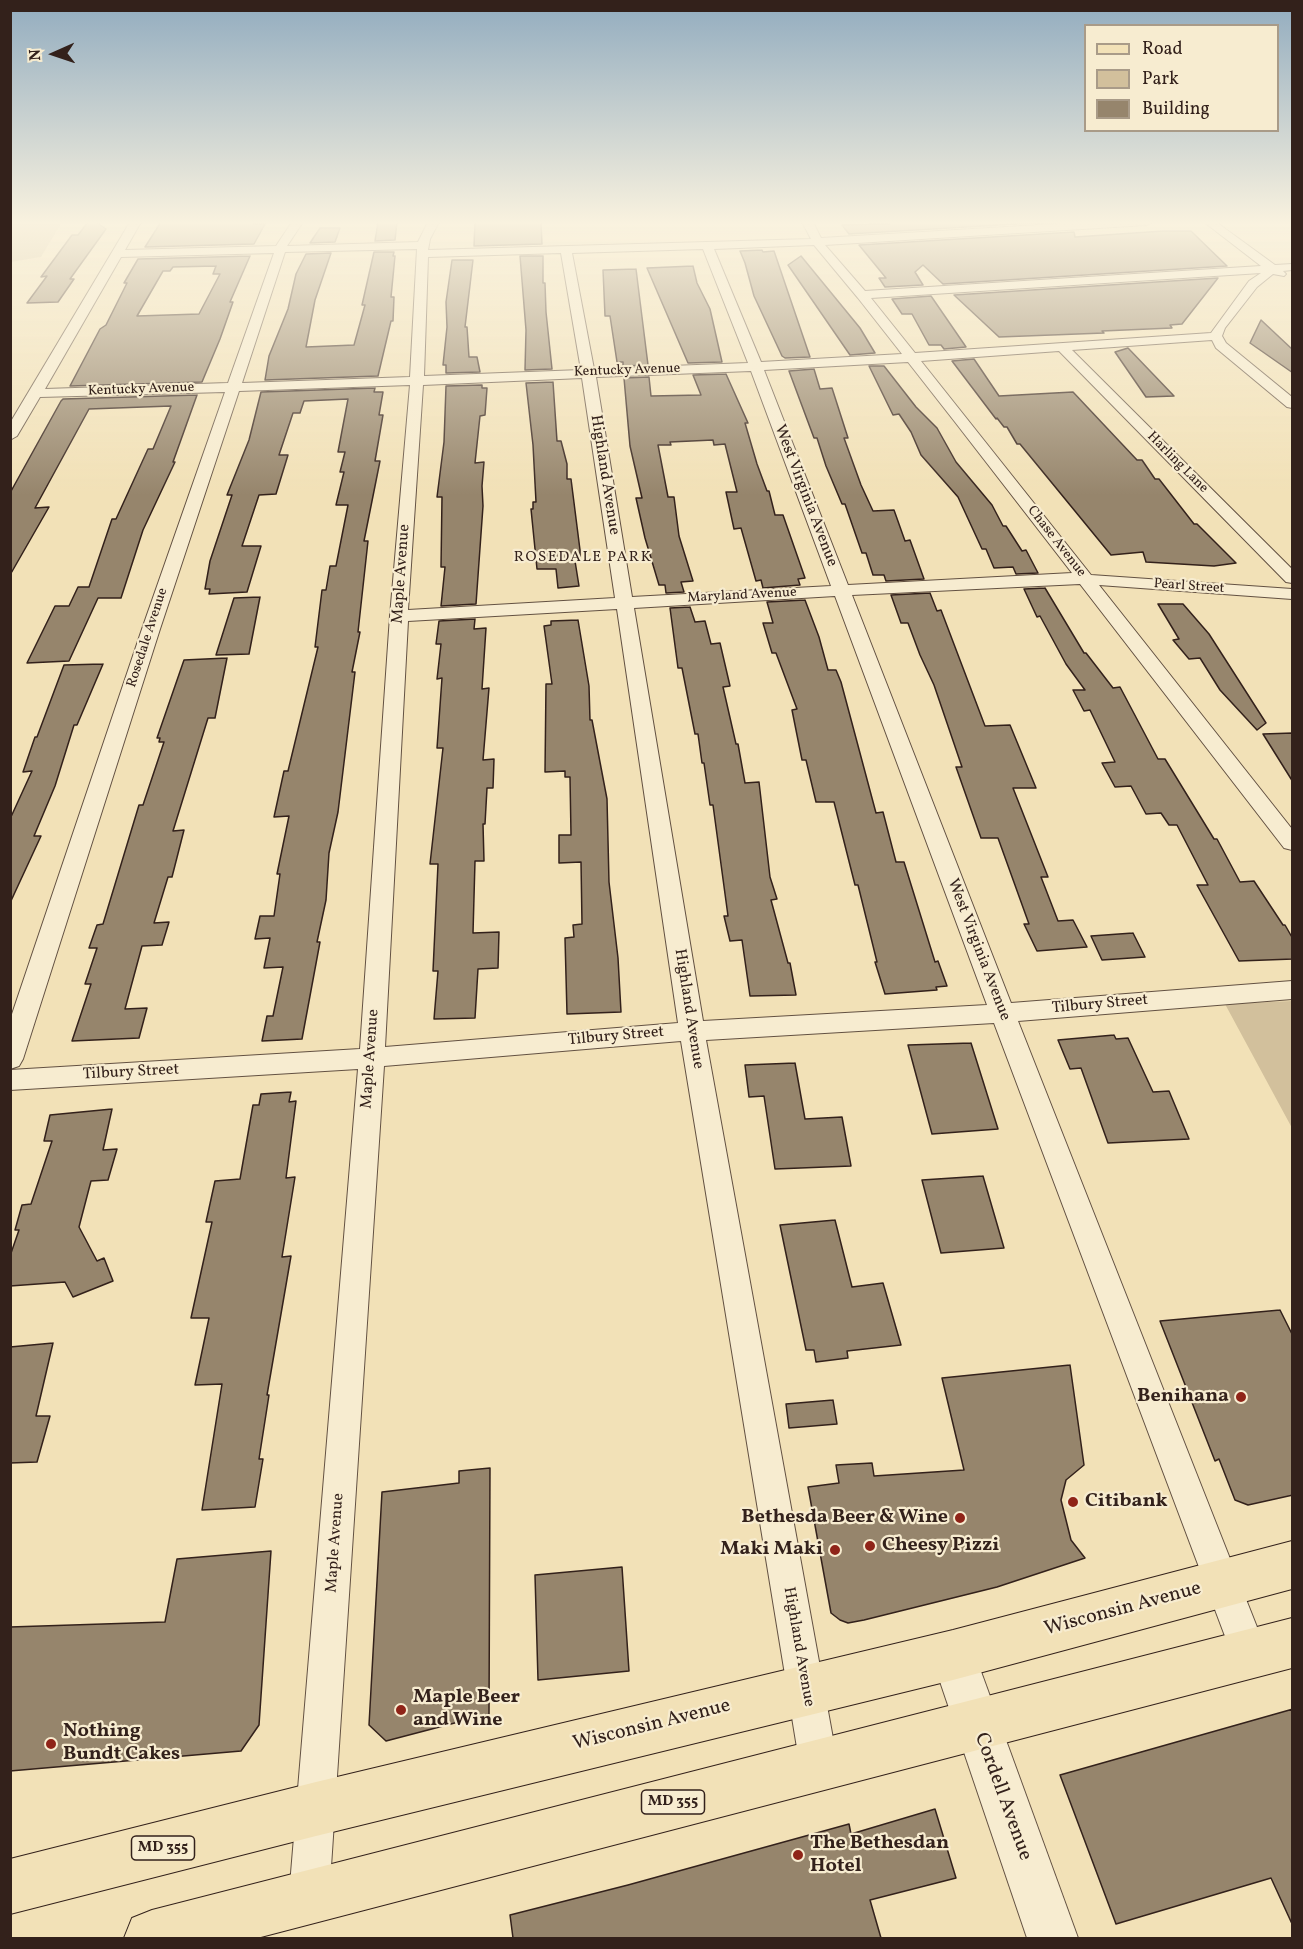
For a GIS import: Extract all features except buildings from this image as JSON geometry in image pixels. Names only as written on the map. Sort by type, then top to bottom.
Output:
[{"type":"main road","name":"Wisconsin Avenue","points":[[10,1887],[316,1809],[953,1655],[1293,1565]]},
{"type":"main road","name":"MD 355","points":[[152,1938],[1271,1649]]},
{"type":"street","points":[[10,436],[83,313]]},
{"type":"street","name":"Rosedale Avenue","points":[[10,1059],[147,640],[259,313]]},
{"type":"street","name":"Maple Avenue","points":[[309,1897],[372,1057],[420,313]]},
{"type":"street","name":"Highland Avenue","points":[[577,313],[692,1031],[819,1766]]},
{"type":"street","name":"West Virginia Avenue","points":[[734,313],[1221,1584],[1271,1649]]},
{"type":"street","name":"Chase Avenue","points":[[876,313],[1293,843]]},
{"type":"street","points":[[1231,313],[1216,336],[1221,345],[1293,404]]},
{"type":"street","name":"Kentucky Avenue","points":[[36,393],[756,366],[911,358],[1216,336]]},
{"type":"street","name":"Harling Lane","points":[[1062,347],[1293,578]]},
{"type":"street","name":"Maryland Avenue","points":[[399,616],[1015,580],[1086,579]]},
{"type":"street","name":"Pearl Street","points":[[1086,579],[1293,594]]},
{"type":"street","name":"Tilbury Street","points":[[10,1080],[372,1057],[692,1031],[1002,1013],[1293,990]]},
{"type":"street","name":"Cordell Avenue","points":[[953,1655],[1053,1938]]},
{"type":"green space","points":[[1292,1001],[1292,1128],[1225,1004]]},
{"type":"place","name":"Benihana","points":[[1241,1397]]},
{"type":"place","name":"Citibank","points":[[1073,1502]]},
{"type":"place","name":"Bethesda Beer & Wine","points":[[960,1518]]},
{"type":"place","name":"Cheesy Pizzi","points":[[870,1546]]},
{"type":"place","name":"Maki Maki","points":[[835,1550]]},
{"type":"place","name":"Maple Beer and Wine","points":[[401,1710]]},
{"type":"place","name":"Nothing Bundt Cakes","points":[[51,1744]]},
{"type":"place","name":"The Bethesdan Hotel","points":[[798,1855]]},
{"type":"district","name":"ROSEDALE PARK","points":[[583,558]]}]
